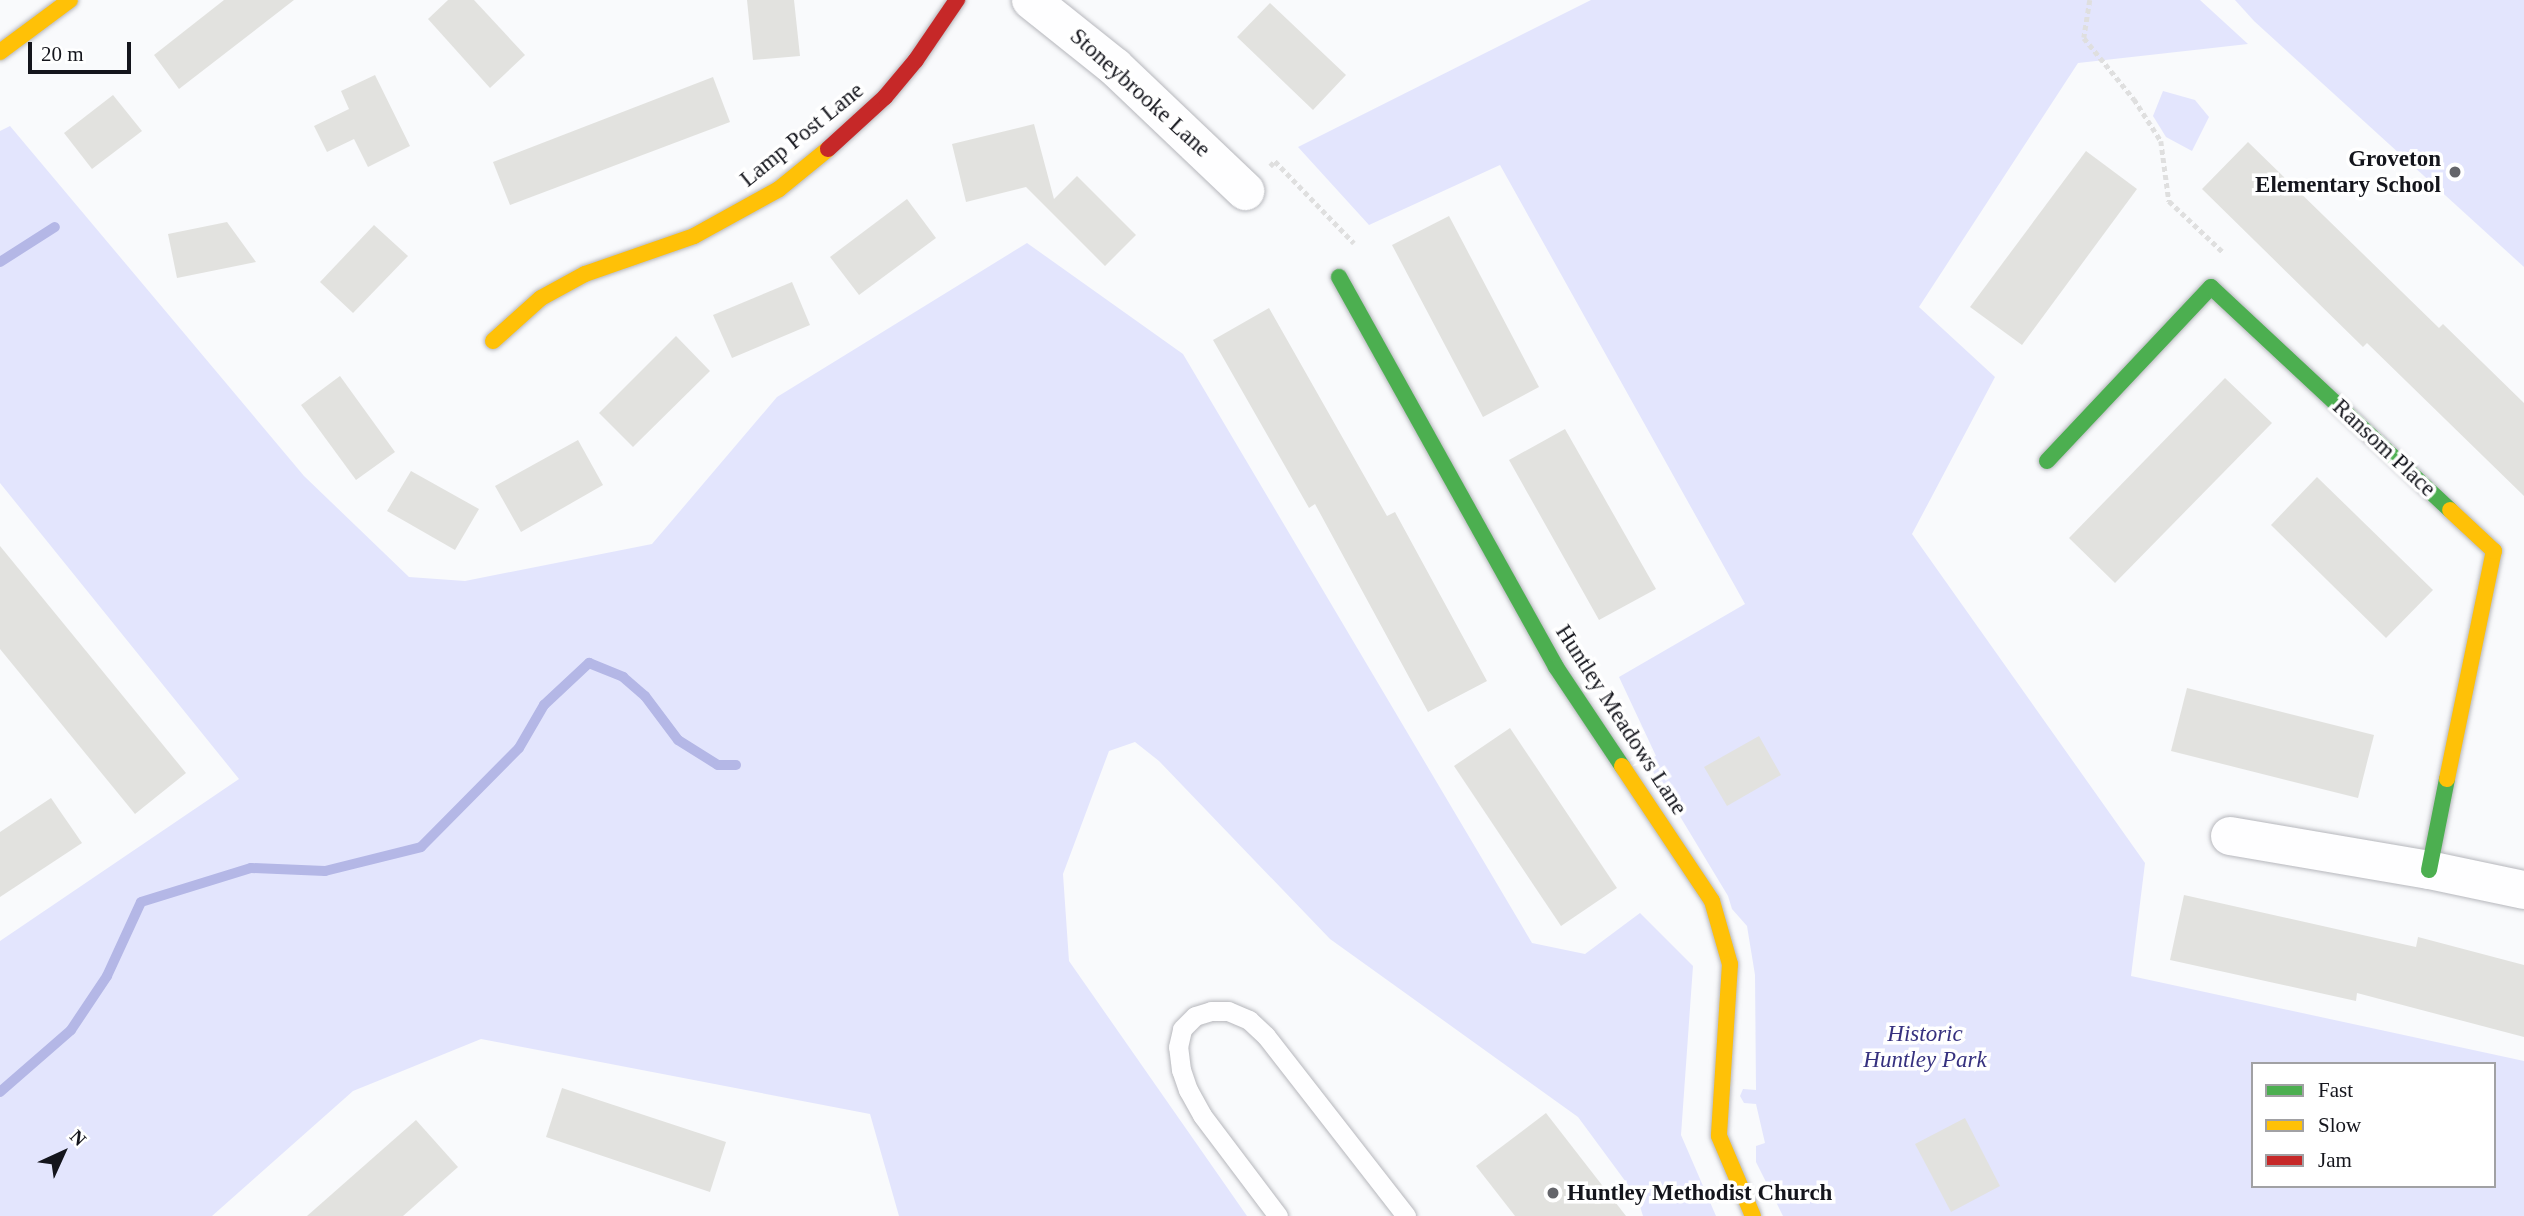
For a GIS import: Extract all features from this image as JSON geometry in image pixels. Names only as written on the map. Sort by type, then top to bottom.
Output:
[{"type":"street","points":[[0,52],[70,0]]},
{"type":"street","name":"Lamp Post Lane","points":[[493,341],[541,298],[585,274],[694,236],[779,189],[855,127],[885,97],[916,60],[957,0]]},
{"type":"street","name":"Stoneybrooke Lane","points":[[1031,0],[1115,67],[1245,191]]},
{"type":"street","name":"Huntley Meadows Lane","points":[[1339,277],[1556,667],[1712,901],[1730,964],[1719,1136],[1753,1216]]},
{"type":"street","points":[[2047,461],[2211,287]]},
{"type":"street","name":"Ransom Place","points":[[2211,287],[2494,551],[2429,870]]},
{"type":"street","points":[[2230,836],[2429,870],[2524,890]]},
{"type":"lane","points":[[1278,1216],[1202,1115],[1188,1090],[1181,1070],[1178,1047],[1182,1029],[1195,1016],[1211,1011],[1228,1011],[1249,1020],[1266,1036],[1406,1216]]},
{"type":"path","points":[[2090,0],[2084,38],[2134,99],[2161,141],[2169,201],[2233,262],[2211,287]]},
{"type":"path","points":[[1245,191],[1275,161],[1352,239],[1365,260],[1339,277]]},
{"type":"green space","name":"Historic Huntley Park","points":[[1591,0],[2200,0],[2248,44],[2078,63],[1919,307],[1995,377],[1912,534],[2145,863],[2131,976],[2524,1061],[2524,1216],[1783,1216],[1756,1162],[1756,1146],[1765,1143],[1756,1104],[1744,1103],[1740,1096],[1743,1089],[1756,1090],[1755,975],[1747,926],[1732,909],[1728,896],[1646,760],[1656,756],[1619,677],[1745,604],[1500,165],[1369,225],[1298,147]]},
{"type":"green space","name":"Groveton Elementary School","points":[[2235,0],[2524,0],[2524,267],[2254,21]]},
{"type":"green space","points":[[2163,91],[2195,100],[2209,117],[2192,151],[2166,137],[2153,116]]},
{"type":"green space","points":[[10,126],[304,476],[409,577],[465,581],[652,544],[777,397],[1027,243],[1183,354],[1532,943],[1585,954],[1640,913],[1693,966],[1681,1135],[1716,1216],[1643,1216],[1637,1197],[1578,1117],[1330,939],[1159,761],[1135,742],[1109,751],[1063,874],[1069,961],[1247,1216],[899,1216],[870,1114],[481,1039],[353,1091],[212,1216],[0,1216],[0,941],[239,779],[0,483],[0,131]]},
{"type":"building","points":[[224,0],[294,0],[179,89],[154,55]]},
{"type":"building","points":[[448,0],[474,0],[525,55],[490,88],[428,19]]},
{"type":"building","points":[[747,0],[794,0],[800,56],[753,60]]},
{"type":"building","points":[[1270,3],[1346,75],[1313,110],[1237,37]]},
{"type":"building","points":[[375,75],[410,146],[368,167],[354,139],[327,152],[314,126],[349,109],[341,91]]},
{"type":"building","points":[[713,77],[730,122],[510,205],[493,162]]},
{"type":"building","points":[[113,95],[142,131],[92,169],[64,133]]},
{"type":"building","points":[[1034,124],[1054,199],[1077,176],[1136,235],[1105,266],[1026,187],[966,202],[952,144]]},
{"type":"building","points":[[2248,142],[2439,328],[2443,324],[2524,403],[2524,496],[2367,343],[2363,347],[2202,189]]},
{"type":"building","points":[[2086,151],[2137,189],[2022,345],[1970,307]]},
{"type":"building","points":[[907,199],[936,238],[859,295],[830,257]]},
{"type":"building","points":[[1449,216],[1539,387],[1483,417],[1392,245]]},
{"type":"building","points":[[227,222],[256,262],[177,278],[168,234]]},
{"type":"building","points":[[374,225],[408,256],[353,313],[320,282]]},
{"type":"building","points":[[792,282],[810,325],[732,358],[713,315]]},
{"type":"building","points":[[1269,308],[1387,516],[1395,512],[1487,681],[1428,712],[1315,504],[1309,508],[1213,340]]},
{"type":"building","points":[[676,336],[710,371],[633,447],[599,413]]},
{"type":"building","points":[[340,376],[395,452],[356,480],[301,405]]},
{"type":"building","points":[[2225,378],[2272,423],[2115,583],[2069,538]]},
{"type":"building","points":[[1565,429],[1656,589],[1599,620],[1509,460]]},
{"type":"building","points":[[578,440],[603,485],[521,532],[495,486]]},
{"type":"building","points":[[411,471],[479,509],[455,550],[387,511]]},
{"type":"building","points":[[2317,477],[2433,590],[2386,638],[2271,525]]},
{"type":"building","points":[[0,546],[186,773],[135,814],[0,649]]},
{"type":"building","points":[[2187,688],[2374,735],[2358,798],[2171,751]]},
{"type":"building","points":[[1510,728],[1617,888],[1561,926],[1454,766]]},
{"type":"building","points":[[1759,736],[1781,775],[1727,806],[1704,767]]},
{"type":"building","points":[[51,798],[82,843],[0,897],[0,832]]},
{"type":"building","points":[[2184,895],[2416,947],[2418,937],[2524,965],[2524,1037],[2357,993],[2356,1001],[2170,960]]},
{"type":"building","points":[[562,1088],[726,1142],[710,1192],[546,1137]]},
{"type":"building","points":[[1546,1113],[1626,1216],[1515,1216],[1476,1166]]},
{"type":"building","points":[[1965,1118],[2000,1186],[1951,1212],[1915,1144]]},
{"type":"building","points":[[416,1120],[458,1167],[403,1216],[307,1216]]},
{"type":"waterway","points":[[0,262],[55,227]]},
{"type":"waterway","points":[[0,1092],[71,1030],[107,976],[141,902],[251,868],[325,871],[421,847],[519,748],[544,705],[589,663],[623,677],[645,696],[678,740],[718,765],[736,765]]},
{"type":"traffic: fast","points":[[1339,277],[1556,667],[1622,766]]},
{"type":"traffic: fast","points":[[2047,461],[2211,287],[2450,510]]},
{"type":"traffic: fast","points":[[2429,870],[2447,779]]},
{"type":"traffic: slow","points":[[0,52],[70,0]]},
{"type":"traffic: slow","points":[[493,341],[541,298],[585,274],[694,236],[779,189],[828,149]]},
{"type":"traffic: slow","points":[[2447,779],[2494,551],[2450,510]]},
{"type":"traffic: slow","points":[[1622,766],[1712,901],[1730,964],[1719,1136],[1753,1216]]},
{"type":"traffic: jam","points":[[828,149],[885,97],[916,60],[957,0]]},
{"type":"place","name":"Groveton Elementary School","points":[[2455,172]]},
{"type":"place","name":"Huntley Methodist Church","points":[[1553,1193]]}]
